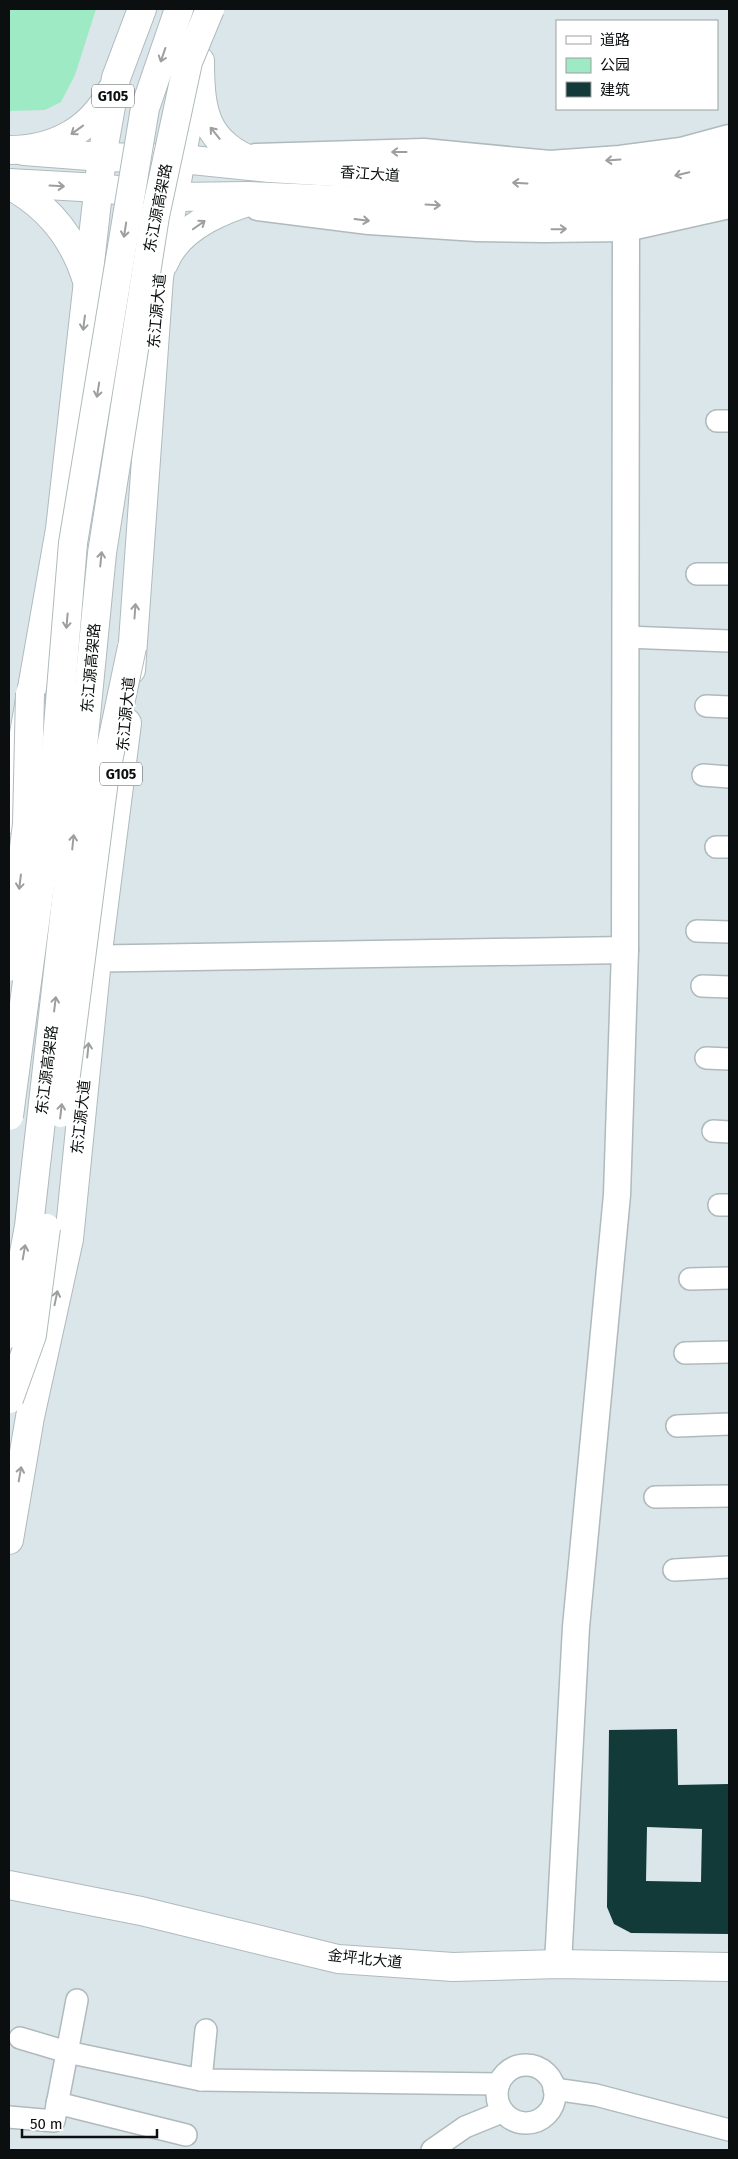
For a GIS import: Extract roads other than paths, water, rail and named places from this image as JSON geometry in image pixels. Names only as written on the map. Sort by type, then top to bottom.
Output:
[{"type":"main road","name":"G105","points":[[9,819],[60,529],[102,157],[116,78],[142,9]]},
{"type":"main road","name":"东江源高架路","points":[[9,1116],[53,788],[73,543],[145,108],[179,9]]},
{"type":"main road","name":"东江源高架路","points":[[9,1334],[32,1197],[80,787],[102,552],[156,216],[188,62],[210,9]]},
{"type":"main road","name":"东江源大道","points":[[9,1540],[30,1417],[69,1239],[97,959],[126,732],[159,276],[200,61],[220,9]]},
{"type":"main road","points":[[200,61],[200,88],[204,116],[221,140],[244,157],[270,168]]},
{"type":"main road","points":[[9,150],[38,148],[67,138],[80,129],[102,106],[116,78]]},
{"type":"main road","name":"香江大道","points":[[9,150],[102,157],[182,159],[270,168],[548,185],[624,183],[675,176],[729,163]]},
{"type":"main road","points":[[9,184],[100,188],[175,197],[266,197],[472,207],[626,218],[729,185]]},
{"type":"main road","points":[[9,184],[34,200],[58,223],[76,252],[88,284]]},
{"type":"main road","points":[[159,276],[172,248],[185,235],[215,214],[237,205],[266,197]]},
{"type":"main road","points":[[9,1399],[32,1335],[104,780],[132,647]]},
{"type":"main road","points":[[9,967],[27,824],[30,693]]},
{"type":"main road","name":"金坪北大道","points":[[9,1885],[141,1911],[338,1959],[452,1967],[558,1964],[729,1966]]},
{"type":"street","points":[[182,159],[424,152],[550,164],[620,159],[681,151],[729,138]]},
{"type":"street","points":[[175,197],[369,221],[477,228],[626,218],[729,205]]},
{"type":"street","points":[[558,1964],[576,1627],[616,1195],[625,950],[626,218]]},
{"type":"street","points":[[696,574],[729,574]]},
{"type":"street","points":[[626,637],[729,638]]},
{"type":"street","points":[[706,706],[729,707]]},
{"type":"street","points":[[703,775],[729,776]]},
{"type":"street","points":[[697,931],[729,932]]},
{"type":"street","points":[[9,960],[625,950]]},
{"type":"street","points":[[702,986],[729,987]]},
{"type":"street","points":[[706,1058],[729,1059]]},
{"type":"street","points":[[690,1279],[729,1278]]},
{"type":"street","points":[[686,1353],[729,1352]]},
{"type":"street","points":[[677,1426],[729,1424]]},
{"type":"street","points":[[655,1497],[729,1496]]},
{"type":"street","points":[[674,1570],[729,1567]]},
{"type":"street","points":[[9,2117],[54,2121],[77,2000]]},
{"type":"street","points":[[200,2080],[206,2030]]},
{"type":"street","points":[[20,2038],[67,2052],[200,2080],[498,2084]]},
{"type":"street","points":[[528,2065],[545,2072],[554,2089],[552,2108],[538,2121],[518,2122],[509,2118],[502,2112],[498,2103],[498,2084],[510,2069],[528,2065]]},
{"type":"street","points":[[554,2089],[596,2095],[729,2130]]},
{"type":"street","points":[[57,2104],[186,2135]]},
{"type":"street","points":[[432,2150],[464,2127],[502,2112]]}]
